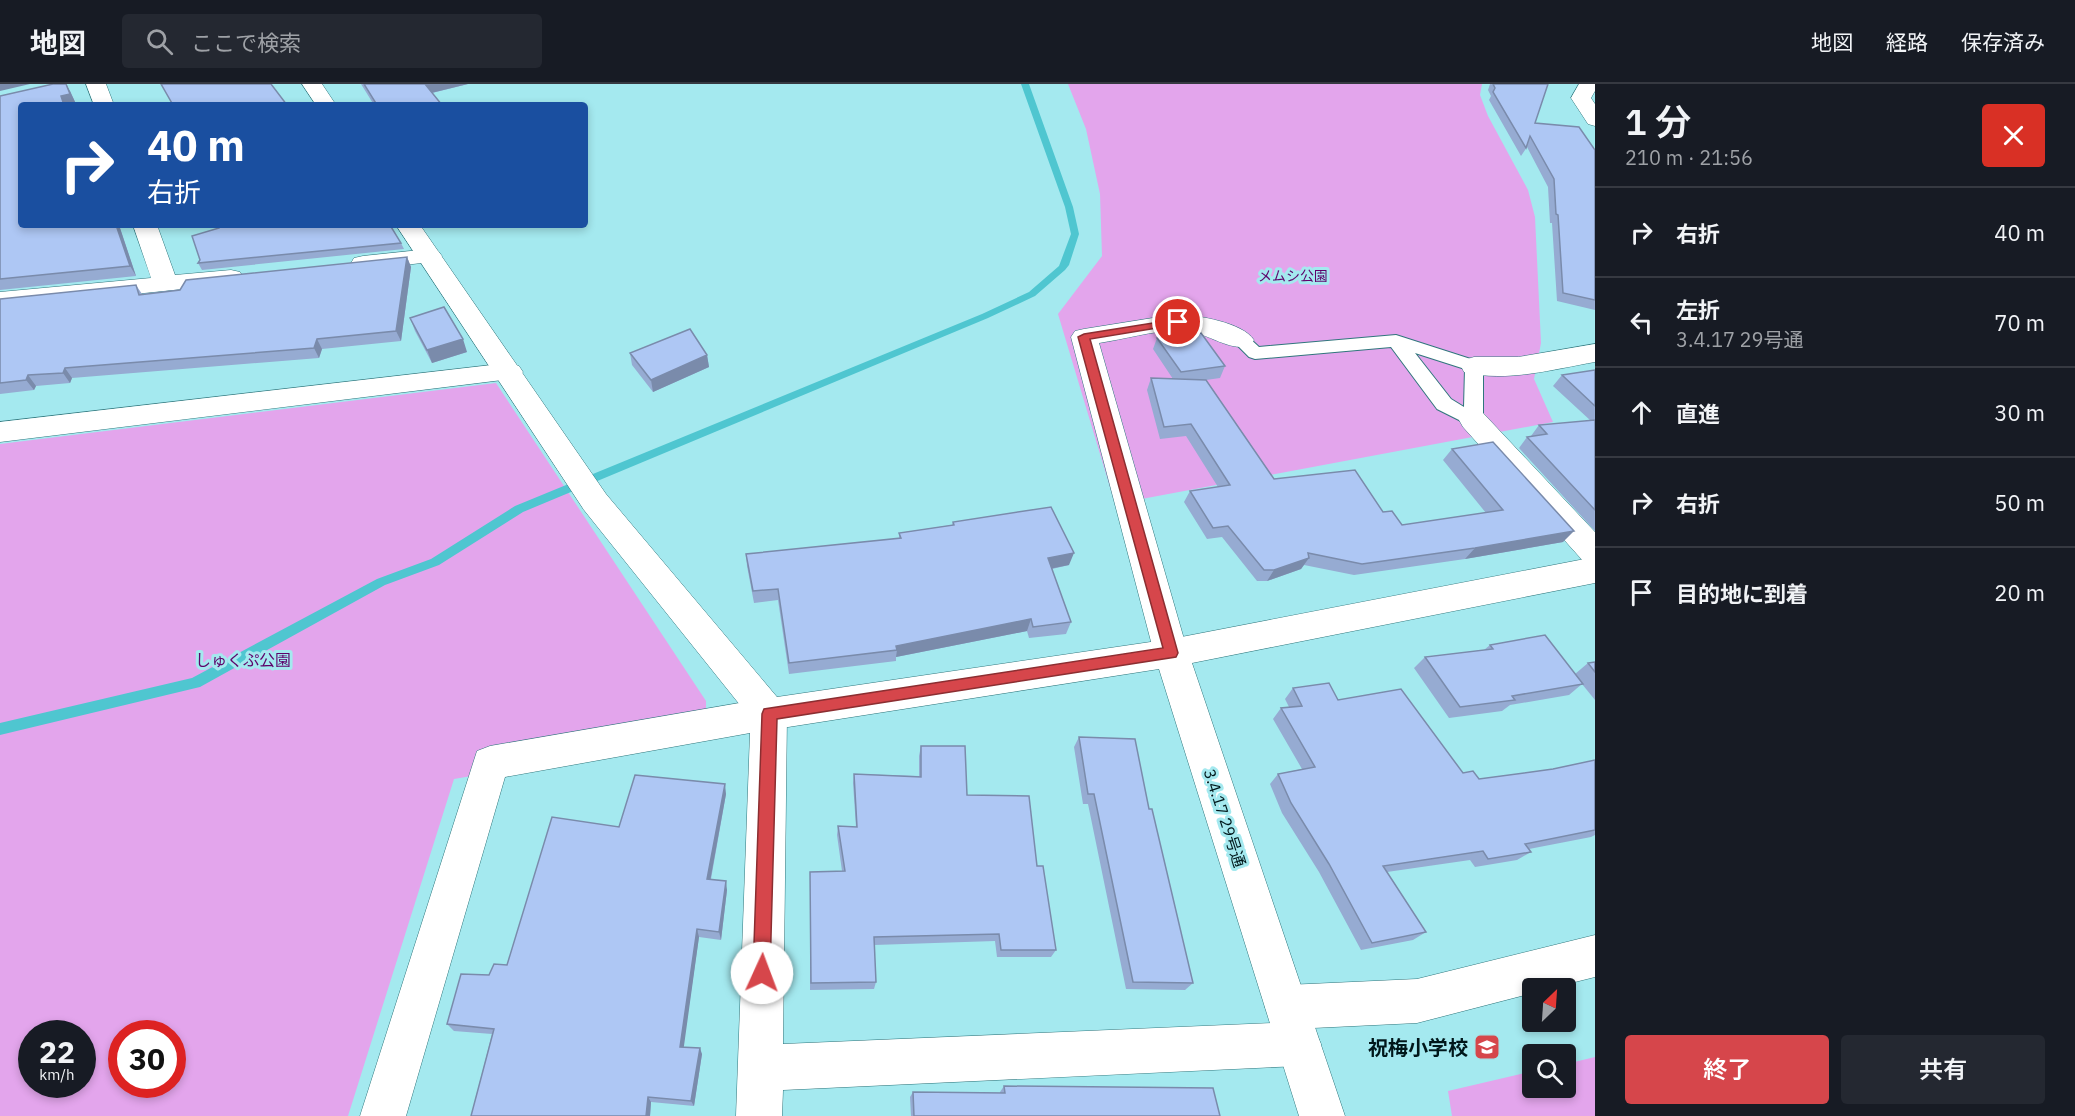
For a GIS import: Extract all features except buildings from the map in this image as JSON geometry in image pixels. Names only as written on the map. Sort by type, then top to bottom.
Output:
[{"type":"street","points":[[96,84],[103,102]]},
{"type":"street","points":[[312,84],[324,102]]},
{"type":"street","points":[[1589,84],[1581,98],[1595,120]]},
{"type":"street","points":[[146,228],[165,283]]},
{"type":"street","points":[[410,228],[595,502],[769,714],[759,1116]]},
{"type":"street","points":[[338,266],[429,256]]},
{"type":"street","points":[[0,300],[257,274]]},
{"type":"street","name":"3.4.17 29号通","points":[[1241,340],[1203,324],[1178,322],[1084,337],[1171,653],[1322,1116]]},
{"type":"street","points":[[1474,366],[1518,366],[1595,353]]},
{"type":"street","points":[[0,432],[509,372]]},
{"type":"street","points":[[1473,420],[1595,554]]},
{"type":"street","points":[[383,1116],[490,763],[769,714],[1171,653],[1595,570]]},
{"type":"street","points":[[759,1068],[1293,1026],[1417,1000],[1595,956]]},
{"type":"lane","points":[[1241,340],[1255,353],[1396,341],[1474,366],[1473,420],[1444,404],[1396,341]]},
{"type":"green space","name":"メムシ公園","points":[[1068,84],[1482,84],[1480,95],[1488,116],[1528,190],[1535,217],[1541,343],[1534,379],[1553,422],[1115,504],[1058,314],[1102,256],[1100,194],[1086,129]]},
{"type":"green space","name":"しゅくぷ公園","points":[[496,383],[706,701],[706,735],[454,779],[348,1116],[0,1116],[0,444]]},
{"type":"green space","points":[[1595,1057],[1595,1116],[1452,1116],[1448,1091],[1522,1074],[1522,1098],[1576,1098],[1576,1062]]},
{"type":"waterway","points":[[0,729],[195,683],[381,582],[435,562],[519,509],[985,316],[1032,294],[1065,265],[1075,234],[1069,207],[1025,84]]},
{"type":"place","name":"祝梅小学校","points":[[1487,1047]]},
{"type":"route","points":[[762,973],[769,714],[1171,653],[1084,337],[1178,322]]}]
